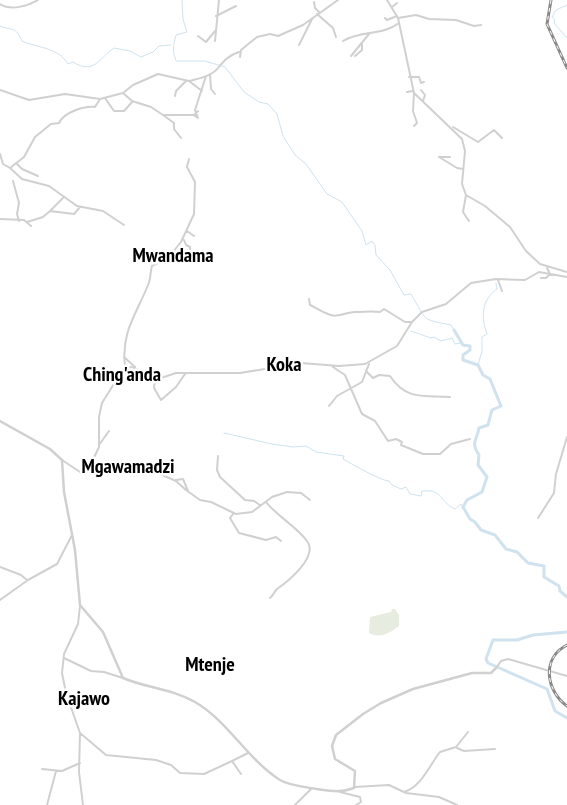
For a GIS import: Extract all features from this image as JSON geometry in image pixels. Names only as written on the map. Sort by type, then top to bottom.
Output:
[{"type":"street","points":[[0,4],[4,7],[20,7],[38,0]]},
{"type":"street","points":[[215,40],[219,0]]},
{"type":"street","points":[[175,96],[176,91],[187,81],[210,74],[257,37],[270,34],[278,36],[303,25],[338,0]]},
{"type":"street","points":[[387,0],[398,17],[409,77],[414,92],[413,111],[417,123],[414,126]]},
{"type":"street","points":[[391,6],[393,0]]},
{"type":"street","points":[[314,2],[318,13],[333,28],[336,37]]},
{"type":"street","points":[[391,6],[397,3]]},
{"type":"street","points":[[216,16],[236,6]]},
{"type":"street","points":[[385,18],[387,20],[416,15],[427,19],[456,20],[474,26],[481,25]]},
{"type":"street","points":[[299,45],[313,17]]},
{"type":"street","points":[[343,41],[361,33],[368,34],[391,30],[399,23]]},
{"type":"street","points":[[198,36],[206,42],[216,29]]},
{"type":"street","points":[[351,56],[368,34]]},
{"type":"street","points":[[355,56],[362,50],[362,44]]},
{"type":"street","points":[[240,52],[240,58]]},
{"type":"street","points":[[0,90],[29,100],[65,94],[100,99],[123,93],[156,74],[187,81],[202,91]]},
{"type":"street","points":[[210,74],[210,89],[215,94]]},
{"type":"street","points":[[195,115],[206,76]]},
{"type":"street","points":[[409,77],[419,77],[421,83],[424,82]]},
{"type":"street","points":[[421,90],[425,95],[422,101]]},
{"type":"street","points":[[407,92],[414,92],[435,115],[450,126],[462,139],[465,151],[462,184],[466,195],[463,214],[469,221]]},
{"type":"street","points":[[123,93],[134,101],[151,107],[174,123]]},
{"type":"street","points":[[105,98],[114,111],[124,111],[134,101]]},
{"type":"street","points":[[10,168],[24,157],[35,137],[50,125],[59,123],[60,119],[75,108],[95,107],[100,99]]},
{"type":"street","points":[[195,115],[198,111]]},
{"type":"street","points":[[163,115],[195,115]]},
{"type":"street","points":[[174,115],[174,129],[181,138]]},
{"type":"street","points":[[450,126],[461,130],[478,142],[494,130],[502,138]]},
{"type":"street","points":[[0,154],[3,164],[22,179],[49,186],[60,193],[63,198],[80,207],[103,211],[124,225]]},
{"type":"street","points":[[450,157],[439,157],[463,169]]},
{"type":"street","points":[[170,256],[184,239],[195,210],[193,199],[195,182],[187,167],[189,159]]},
{"type":"street","points":[[16,163],[22,169],[38,176]]},
{"type":"street","points":[[12,181],[18,197],[17,214],[20,221]]},
{"type":"street","points":[[466,195],[485,206],[510,227],[526,251],[540,264],[567,272]]},
{"type":"street","points":[[0,219],[27,222],[43,217],[63,198]]},
{"type":"street","points":[[50,211],[74,214],[80,207]]},
{"type":"street","points":[[27,222],[31,226]]},
{"type":"street","points":[[187,231],[194,236]]},
{"type":"street","points":[[90,468],[99,445],[99,417],[102,403],[125,366],[125,339],[139,301],[148,285],[152,266],[170,256],[172,257],[177,252],[190,251],[190,247],[186,246],[184,239]]},
{"type":"street","points":[[547,267],[550,274]]},
{"type":"street","points":[[124,357],[135,368],[155,379],[176,373],[240,373],[300,363],[354,366],[371,362],[397,346],[412,322],[421,313],[446,304],[471,283],[496,279],[524,280],[540,272],[567,277]]},
{"type":"street","points":[[541,278],[546,278],[550,274]]},
{"type":"street","points":[[496,279],[500,282],[502,291]]},
{"type":"street","points":[[309,299],[310,305],[328,314],[340,315],[355,311],[362,313],[371,310],[380,312],[384,309],[405,322],[412,322]]},
{"type":"street","points":[[330,406],[337,396],[362,382],[371,362]]},
{"type":"street","points":[[125,366],[135,368]]},
{"type":"street","points":[[331,366],[345,375],[362,414],[375,421],[388,441],[395,438],[402,442],[402,445],[424,454],[440,454],[451,444],[470,438]]},
{"type":"street","points":[[366,371],[373,378],[379,375],[390,376],[396,386],[415,396],[450,398]]},
{"type":"street","points":[[155,379],[154,388],[161,400],[176,387],[186,373]]},
{"type":"street","points":[[0,421],[50,449],[80,472],[90,468],[136,464],[175,480],[200,500],[211,502],[233,514],[251,513],[276,494],[292,491],[301,493],[310,500]]},
{"type":"street","points":[[99,445],[102,444],[109,431]]},
{"type":"street","points":[[538,518],[554,493],[556,474],[567,437]]},
{"type":"street","points":[[218,456],[217,470],[220,477],[245,500],[254,501],[261,505]]},
{"type":"street","points":[[62,460],[64,498],[72,535],[80,606],[78,624],[66,646],[62,673],[66,693],[80,733],[83,805]]},
{"type":"street","points":[[175,480],[183,479],[188,491]]},
{"type":"street","points":[[266,502],[308,542],[309,551],[304,564],[293,579],[276,590],[270,598]]},
{"type":"street","points":[[233,514],[230,518],[239,533],[266,540],[276,537],[281,541]]},
{"type":"street","points":[[0,600],[28,580],[37,577],[59,562],[72,535]]},
{"type":"street","points":[[0,568],[21,575],[28,580]]},
{"type":"street","points":[[80,606],[103,632],[123,678]]},
{"type":"street","points":[[64,658],[90,671],[104,672],[174,693],[194,702],[223,724],[248,753],[280,780],[360,797],[361,802],[356,805]]},
{"type":"street","points":[[355,787],[355,771],[339,762],[333,754],[335,737],[341,730],[368,711],[406,692],[472,673],[491,673],[502,660],[508,659],[567,676]]},
{"type":"street","points":[[456,748],[468,732]]},
{"type":"street","points":[[80,733],[106,756],[156,760],[171,765],[180,773],[204,774],[248,753]]},
{"type":"street","points":[[403,792],[414,788],[419,780],[426,776],[440,752],[456,748],[483,751],[491,745]]},
{"type":"street","points":[[489,748],[495,749]]},
{"type":"street","points":[[232,761],[241,774]]},
{"type":"street","points":[[42,769],[56,771],[80,763]]},
{"type":"street","points":[[47,805],[56,771]]},
{"type":"street","points":[[340,792],[355,787],[389,785],[403,792],[439,797],[457,805]]},
{"type":"street","points":[[294,805],[312,788]]},
{"type":"shaded area","points":[[392,609],[395,609],[399,615],[399,626],[381,635],[369,633],[370,617],[391,612]]},
{"type":"waterway","points":[[182,0],[183,19],[187,32],[176,35],[173,48],[176,61],[205,61],[225,67],[244,92],[259,102],[268,104],[277,114],[283,136],[295,155],[306,164],[327,194],[342,202],[362,231],[366,245],[372,241],[375,245],[376,255],[390,270],[404,295],[411,294],[425,317],[429,320],[451,325],[454,330]]},
{"type":"waterway","points":[[567,5],[556,10],[552,17],[555,20],[554,23],[567,38]]},
{"type":"waterway","points":[[0,26],[14,30],[22,41],[59,54],[68,64],[73,62],[86,67],[95,64],[114,48],[130,51],[141,57],[153,52],[159,46],[171,45]]},
{"type":"waterway","points":[[478,365],[482,351],[482,337],[487,334],[483,316],[485,304],[497,289],[496,283]]},
{"type":"waterway","points":[[454,330],[463,345],[470,346],[470,350],[463,355],[463,360],[478,365],[483,375],[490,379],[501,406],[492,410],[488,425],[479,428],[475,447],[479,455],[478,465],[487,477],[482,492],[467,500],[463,507],[470,519],[481,530],[495,535],[506,549],[517,552],[528,563],[544,566],[544,577],[559,586],[560,591],[567,597]]},
{"type":"waterway","points":[[411,331],[431,338],[434,337],[441,341],[452,338],[455,344],[461,343]]},
{"type":"waterway","points":[[224,433],[272,444],[293,447],[306,446],[316,452],[344,456],[343,459],[389,481],[392,485],[401,489],[406,487],[410,494],[421,496],[422,491],[434,492],[455,509],[461,504],[463,507]]},
{"type":"waterway","points":[[567,632],[533,635],[517,640],[493,640],[486,659],[488,663],[547,689],[555,711],[567,718]]},
{"type":"railway","points":[[551,0],[547,24],[567,68]]},
{"type":"railway","points":[[567,645],[553,658],[549,675],[554,692],[567,706]]},
{"type":"district","name":"Mwandama","points":[[173,255]]},
{"type":"district","name":"Koka","points":[[284,364]]},
{"type":"district","name":"Ching'anda","points":[[122,374]]},
{"type":"district","name":"Mgawamadzi","points":[[128,466]]},
{"type":"district","name":"Mtenje","points":[[210,664]]},
{"type":"district","name":"Kajawo","points":[[84,698]]}]
